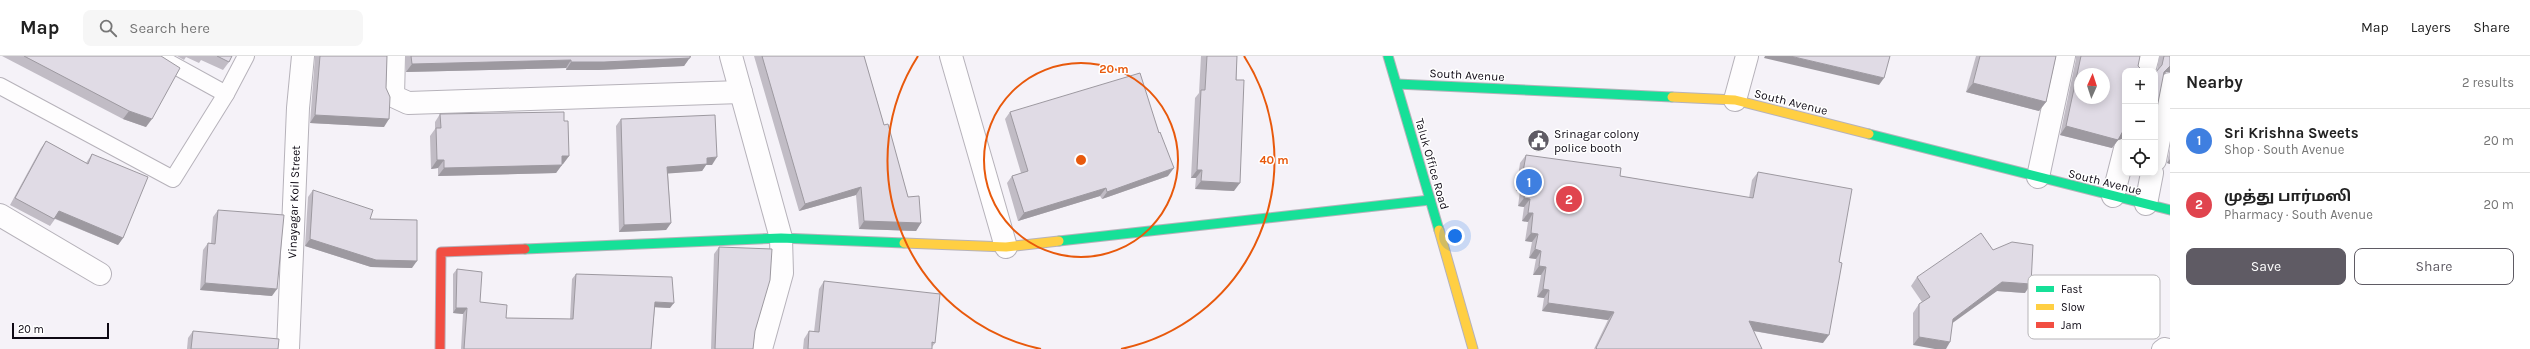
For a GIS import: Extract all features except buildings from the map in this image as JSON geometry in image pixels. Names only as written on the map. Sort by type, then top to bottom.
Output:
[{"type":"street","name":"Vinayagar Koil Street","points":[[288,349],[298,108],[303,56]]},
{"type":"street","points":[[394,56],[393,96],[408,103],[741,92]]},
{"type":"street","points":[[731,56],[781,238],[782,273],[761,349]]},
{"type":"street","points":[[951,56],[1006,248]]},
{"type":"street","name":"Taluk Office Road","points":[[1388,56],[1473,349]]},
{"type":"street","points":[[1735,100],[1747,56]]},
{"type":"street","points":[[2038,177],[2064,56]]},
{"type":"street","points":[[2145,68],[2148,56]]},
{"type":"street","name":"South Avenue","points":[[1397,84],[1735,100],[2170,210]]},
{"type":"street","points":[[2158,145],[2170,84]]},
{"type":"street","points":[[2113,196],[2122,159]]},
{"type":"street","points":[[2146,204],[2151,176]]},
{"type":"street","points":[[440,349],[441,252],[781,238],[1006,248],[1430,200]]},
{"type":"street","points":[[0,215],[100,274]]},
{"type":"lane","points":[[157,56],[226,94]]},
{"type":"lane","points":[[0,86],[173,179],[226,94],[246,56]]},
{"type":"lane","points":[[2160,349],[2164,346],[2170,347]]},
{"type":"traffic: fast","points":[[1388,56],[1439,230]]},
{"type":"traffic: fast","points":[[1397,84],[1672,97]]},
{"type":"traffic: fast","points":[[1869,134],[2170,210]]},
{"type":"traffic: fast","points":[[1059,241],[1430,200]]},
{"type":"traffic: fast","points":[[525,249],[781,238],[904,243]]},
{"type":"traffic: slow","points":[[1672,97],[1735,100],[1869,134]]},
{"type":"traffic: slow","points":[[1439,230],[1473,349]]},
{"type":"traffic: slow","points":[[904,243],[1006,247],[1059,241]]},
{"type":"traffic: jam","points":[[440,349],[441,252],[525,249]]},
{"type":"place","name":"Srinagar colony police booth","points":[[1538,141]]},
{"type":"place","name":"Sri Krishna Sweets","points":[[1529,182]]},
{"type":"place","name":"முத்து பார்மஸி","points":[[1569,199]]}]
